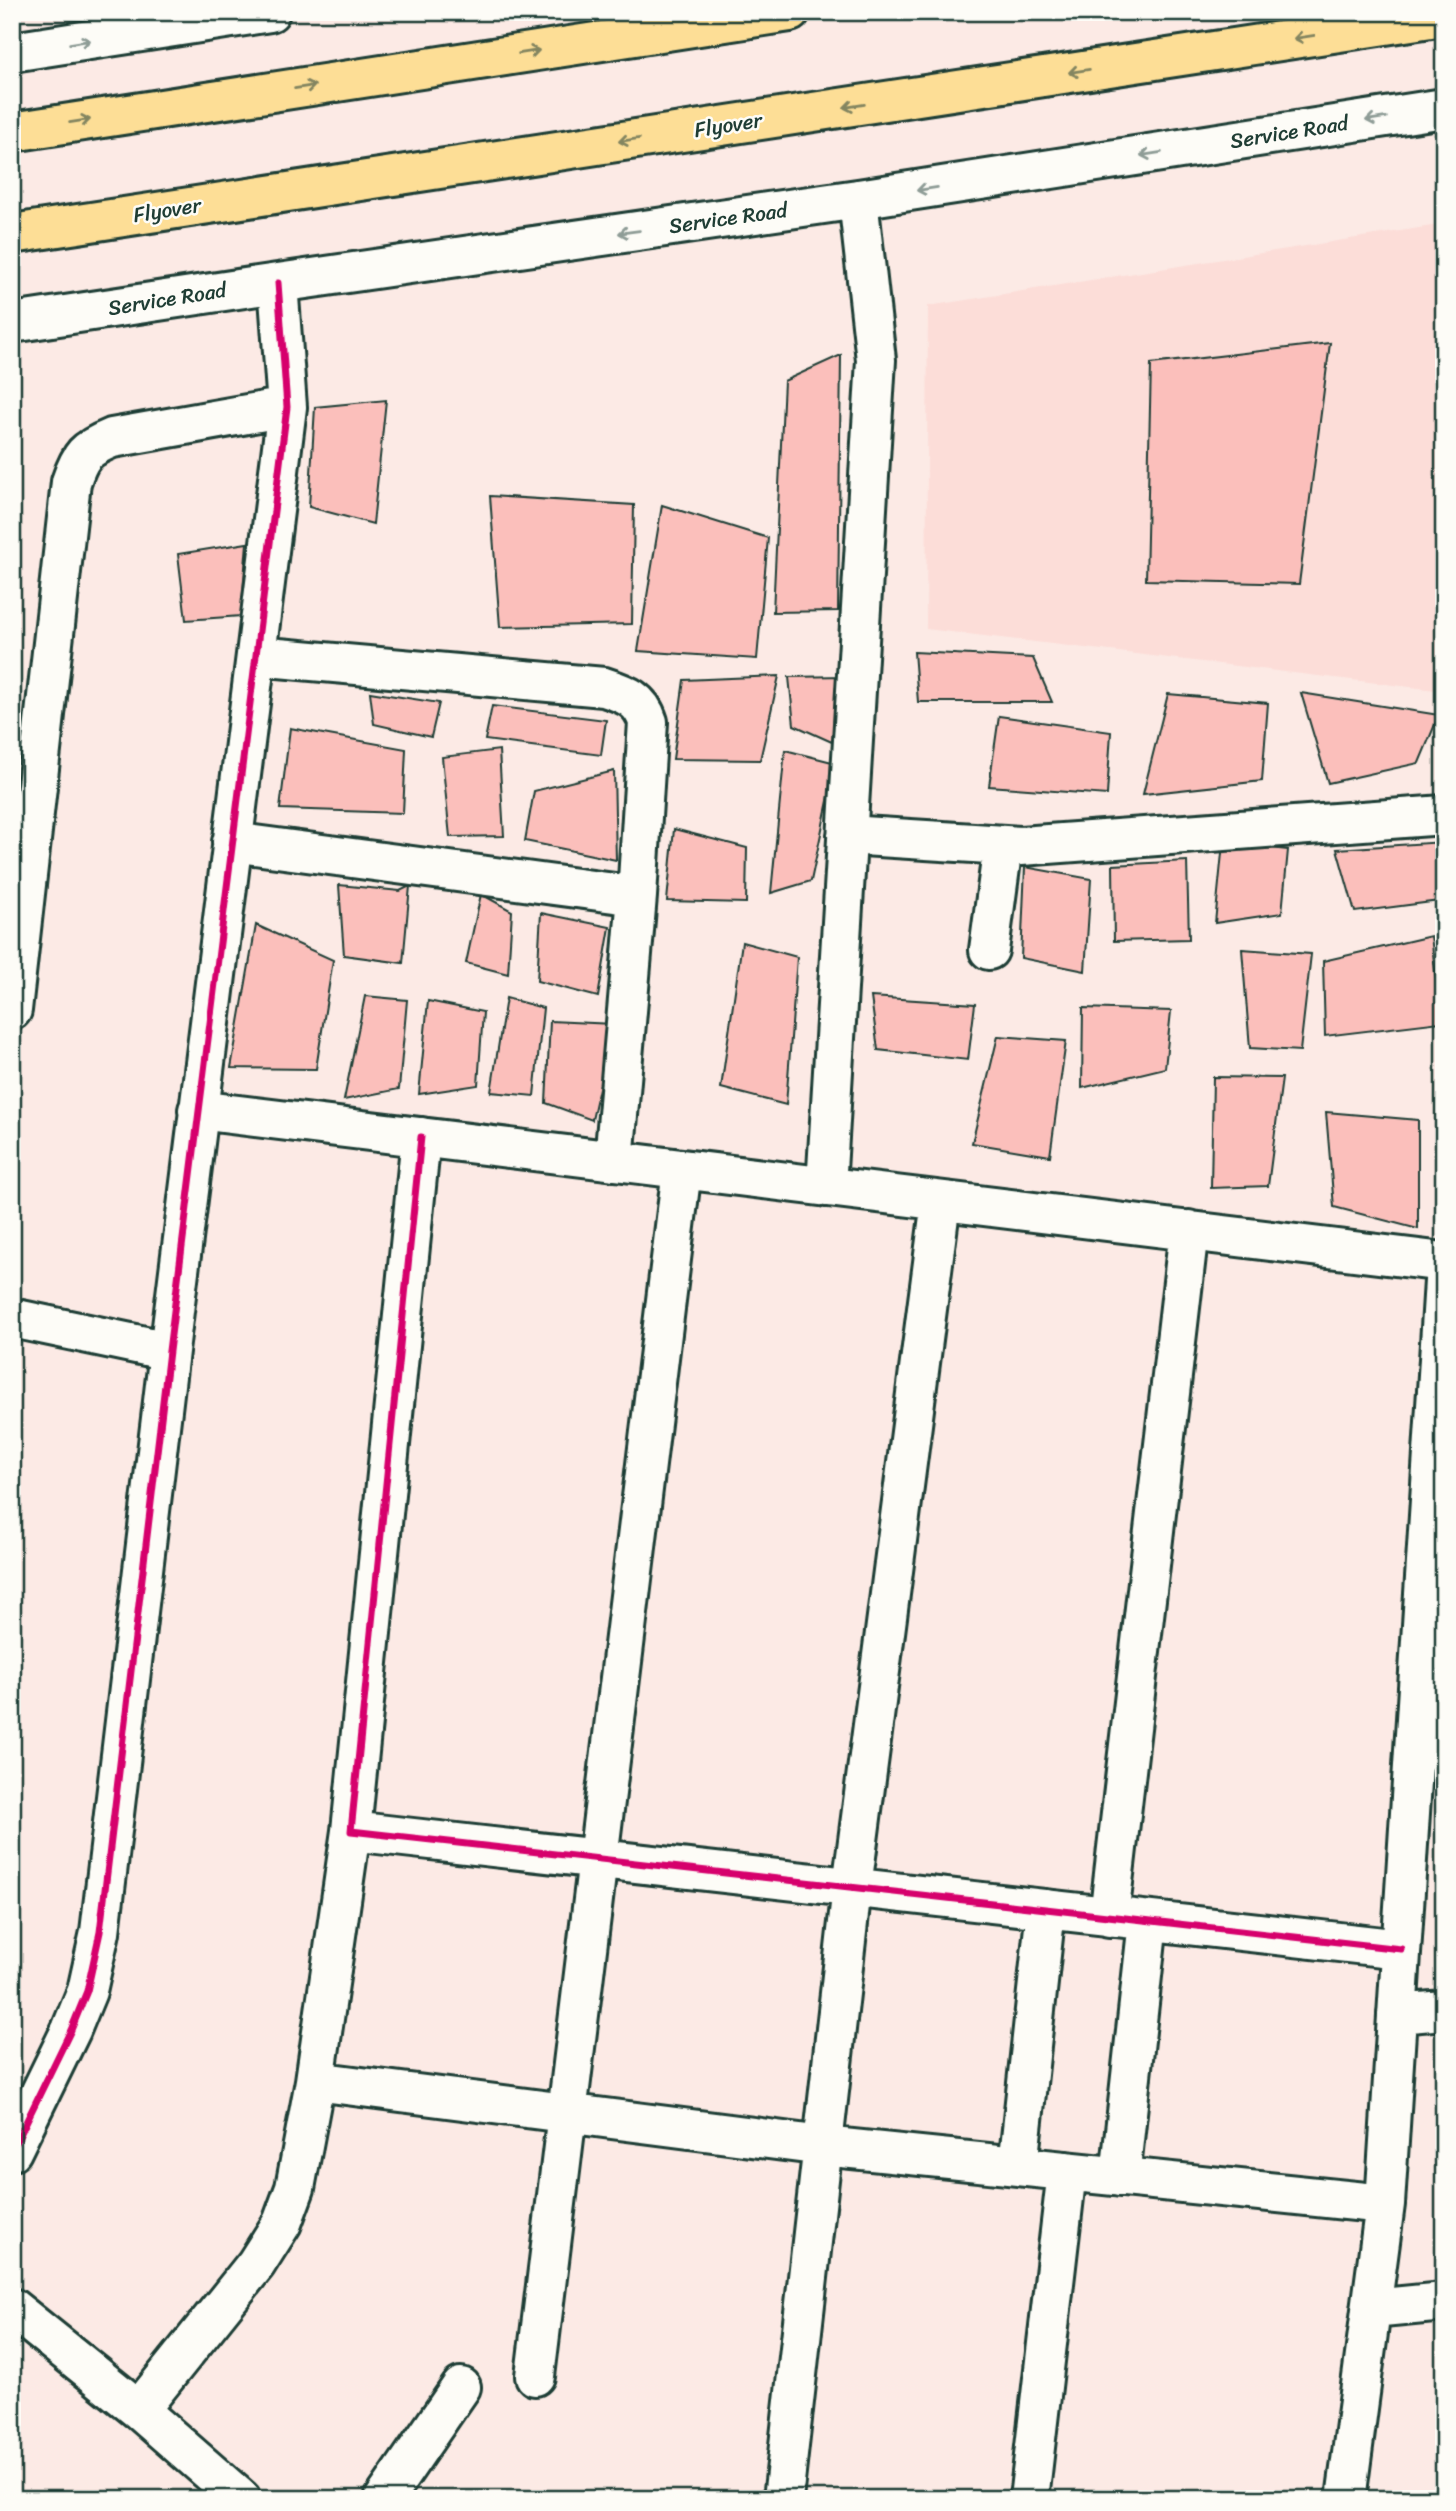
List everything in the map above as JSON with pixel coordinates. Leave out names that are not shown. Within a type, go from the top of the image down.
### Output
[{"type":"highway","points":[[12,132],[790,12]]},
{"type":"highway","name":"Flyover","points":[[12,234],[1444,16]]},
{"type":"street","points":[[12,52],[162,20],[270,12]]},
{"type":"street","name":"Service Road","points":[[12,323],[858,199],[1444,108]]},
{"type":"street","points":[[826,1186],[876,360],[858,199]]},
{"type":"street","points":[[12,2151],[71,2030],[86,1990],[100,1933],[198,1110],[287,407],[278,282]]},
{"type":"street","points":[[12,1010],[71,482],[79,460],[91,447],[111,438],[287,407]]},
{"type":"street","points":[[256,656],[604,687],[634,698],[644,708],[648,722],[614,1161]]},
{"type":"street","points":[[848,835],[1021,846],[1444,815]]},
{"type":"street","points":[[232,842],[636,896]]},
{"type":"street","points":[[989,950],[1003,845]]},
{"type":"street","points":[[198,1110],[1444,1262]]},
{"type":"street","points":[[139,2410],[256,2264],[282,2224],[295,2189],[315,2081],[351,1830],[421,1137]]},
{"type":"street","points":[[536,2376],[682,1169]]},
{"type":"street","points":[[783,2499],[852,1887],[941,1201]]},
{"type":"street","points":[[1109,1917],[1189,1230]]},
{"type":"street","points":[[1346,2499],[1385,2204],[1401,1949],[1428,1756],[1444,1281]]},
{"type":"street","points":[[12,1318],[169,1351]]},
{"type":"street","points":[[351,1830],[1401,1949]]},
{"type":"street","points":[[1018,2166],[1046,1909]]},
{"type":"street","points":[[1120,2177],[1148,1921]]},
{"type":"street","points":[[1396,2014],[1444,2010]]},
{"type":"street","points":[[315,2081],[823,2146],[1385,2204]]},
{"type":"street","points":[[1029,2499],[1067,2171]]},
{"type":"street","points":[[1372,2309],[1444,2302]]},
{"type":"street","points":[[12,2308],[139,2410],[241,2499]]},
{"type":"street","points":[[384,2499],[461,2387]]},
{"type":"shaded area","points":[[1444,224],[1444,691],[926,629],[928,306]]},
{"type":"building","points":[[1330,343],[1299,584],[1146,580],[1151,364]]},
{"type":"building","points":[[841,355],[838,611],[773,612],[784,381]]},
{"type":"building","points":[[386,400],[373,524],[309,507],[315,407]]},
{"type":"building","points":[[490,496],[634,505],[632,624],[500,627]]},
{"type":"building","points":[[662,505],[768,538],[757,659],[638,651]]},
{"type":"building","points":[[247,543],[241,616],[186,620],[178,554]]},
{"type":"building","points":[[914,652],[1033,658],[1052,702],[918,702]]},
{"type":"building","points":[[779,676],[760,760],[673,759],[684,680]]},
{"type":"building","points":[[845,676],[834,743],[794,725],[789,677]]},
{"type":"building","points":[[370,692],[439,703],[431,737],[374,724]]},
{"type":"building","points":[[1301,693],[1439,715],[1419,763],[1328,783]]},
{"type":"building","points":[[1168,694],[1268,703],[1262,781],[1143,794]]},
{"type":"building","points":[[492,706],[606,720],[601,755],[485,740]]},
{"type":"building","points":[[999,716],[1111,732],[1107,795],[989,786]]},
{"type":"building","points":[[290,728],[406,749],[403,813],[280,809]]},
{"type":"building","points":[[499,750],[504,836],[450,837],[442,757]]},
{"type":"building","points":[[785,750],[836,763],[811,881],[771,893]]},
{"type":"building","points":[[614,771],[616,860],[525,841],[534,791]]},
{"type":"building","points":[[674,829],[747,848],[746,903],[667,901]]},
{"type":"building","points":[[1444,842],[1439,901],[1355,912],[1337,849]]},
{"type":"building","points":[[1223,843],[1288,850],[1282,913],[1215,923]]},
{"type":"building","points":[[1187,861],[1189,939],[1114,941],[1113,865]]},
{"type":"building","points":[[1025,867],[1091,879],[1085,971],[1021,958]]},
{"type":"building","points":[[339,885],[400,891],[410,886],[403,963],[344,955]]},
{"type":"building","points":[[481,894],[512,911],[508,974],[466,963]]},
{"type":"building","points":[[541,913],[610,927],[598,997],[537,981]]},
{"type":"building","points":[[256,925],[333,960],[316,1069],[231,1068]]},
{"type":"building","points":[[1431,936],[1441,1022],[1325,1036],[1323,961]]},
{"type":"building","points":[[742,942],[797,957],[786,1105],[721,1088]]},
{"type":"building","points":[[1242,949],[1311,954],[1300,1051],[1250,1048]]},
{"type":"building","points":[[365,996],[407,1000],[399,1089],[344,1100]]},
{"type":"building","points":[[871,997],[975,1004],[968,1060],[878,1050]]},
{"type":"building","points":[[506,998],[543,1008],[534,1096],[491,1092]]},
{"type":"building","points":[[428,1001],[483,1012],[478,1085],[419,1094]]},
{"type":"building","points":[[1083,1008],[1171,1011],[1165,1068],[1082,1088]]},
{"type":"building","points":[[550,1021],[613,1024],[592,1120],[546,1103]]},
{"type":"building","points":[[998,1036],[1066,1041],[1050,1156],[972,1143]]},
{"type":"building","points":[[1213,1077],[1282,1078],[1268,1186],[1211,1188]]},
{"type":"building","points":[[1326,1112],[1418,1120],[1418,1229],[1334,1207]]},
{"type":"cycle path","points":[[12,2151],[87,1991],[100,1932],[169,1351],[287,407],[278,283]]},
{"type":"cycle path","points":[[421,1137],[351,1831],[1401,1949]]}]
